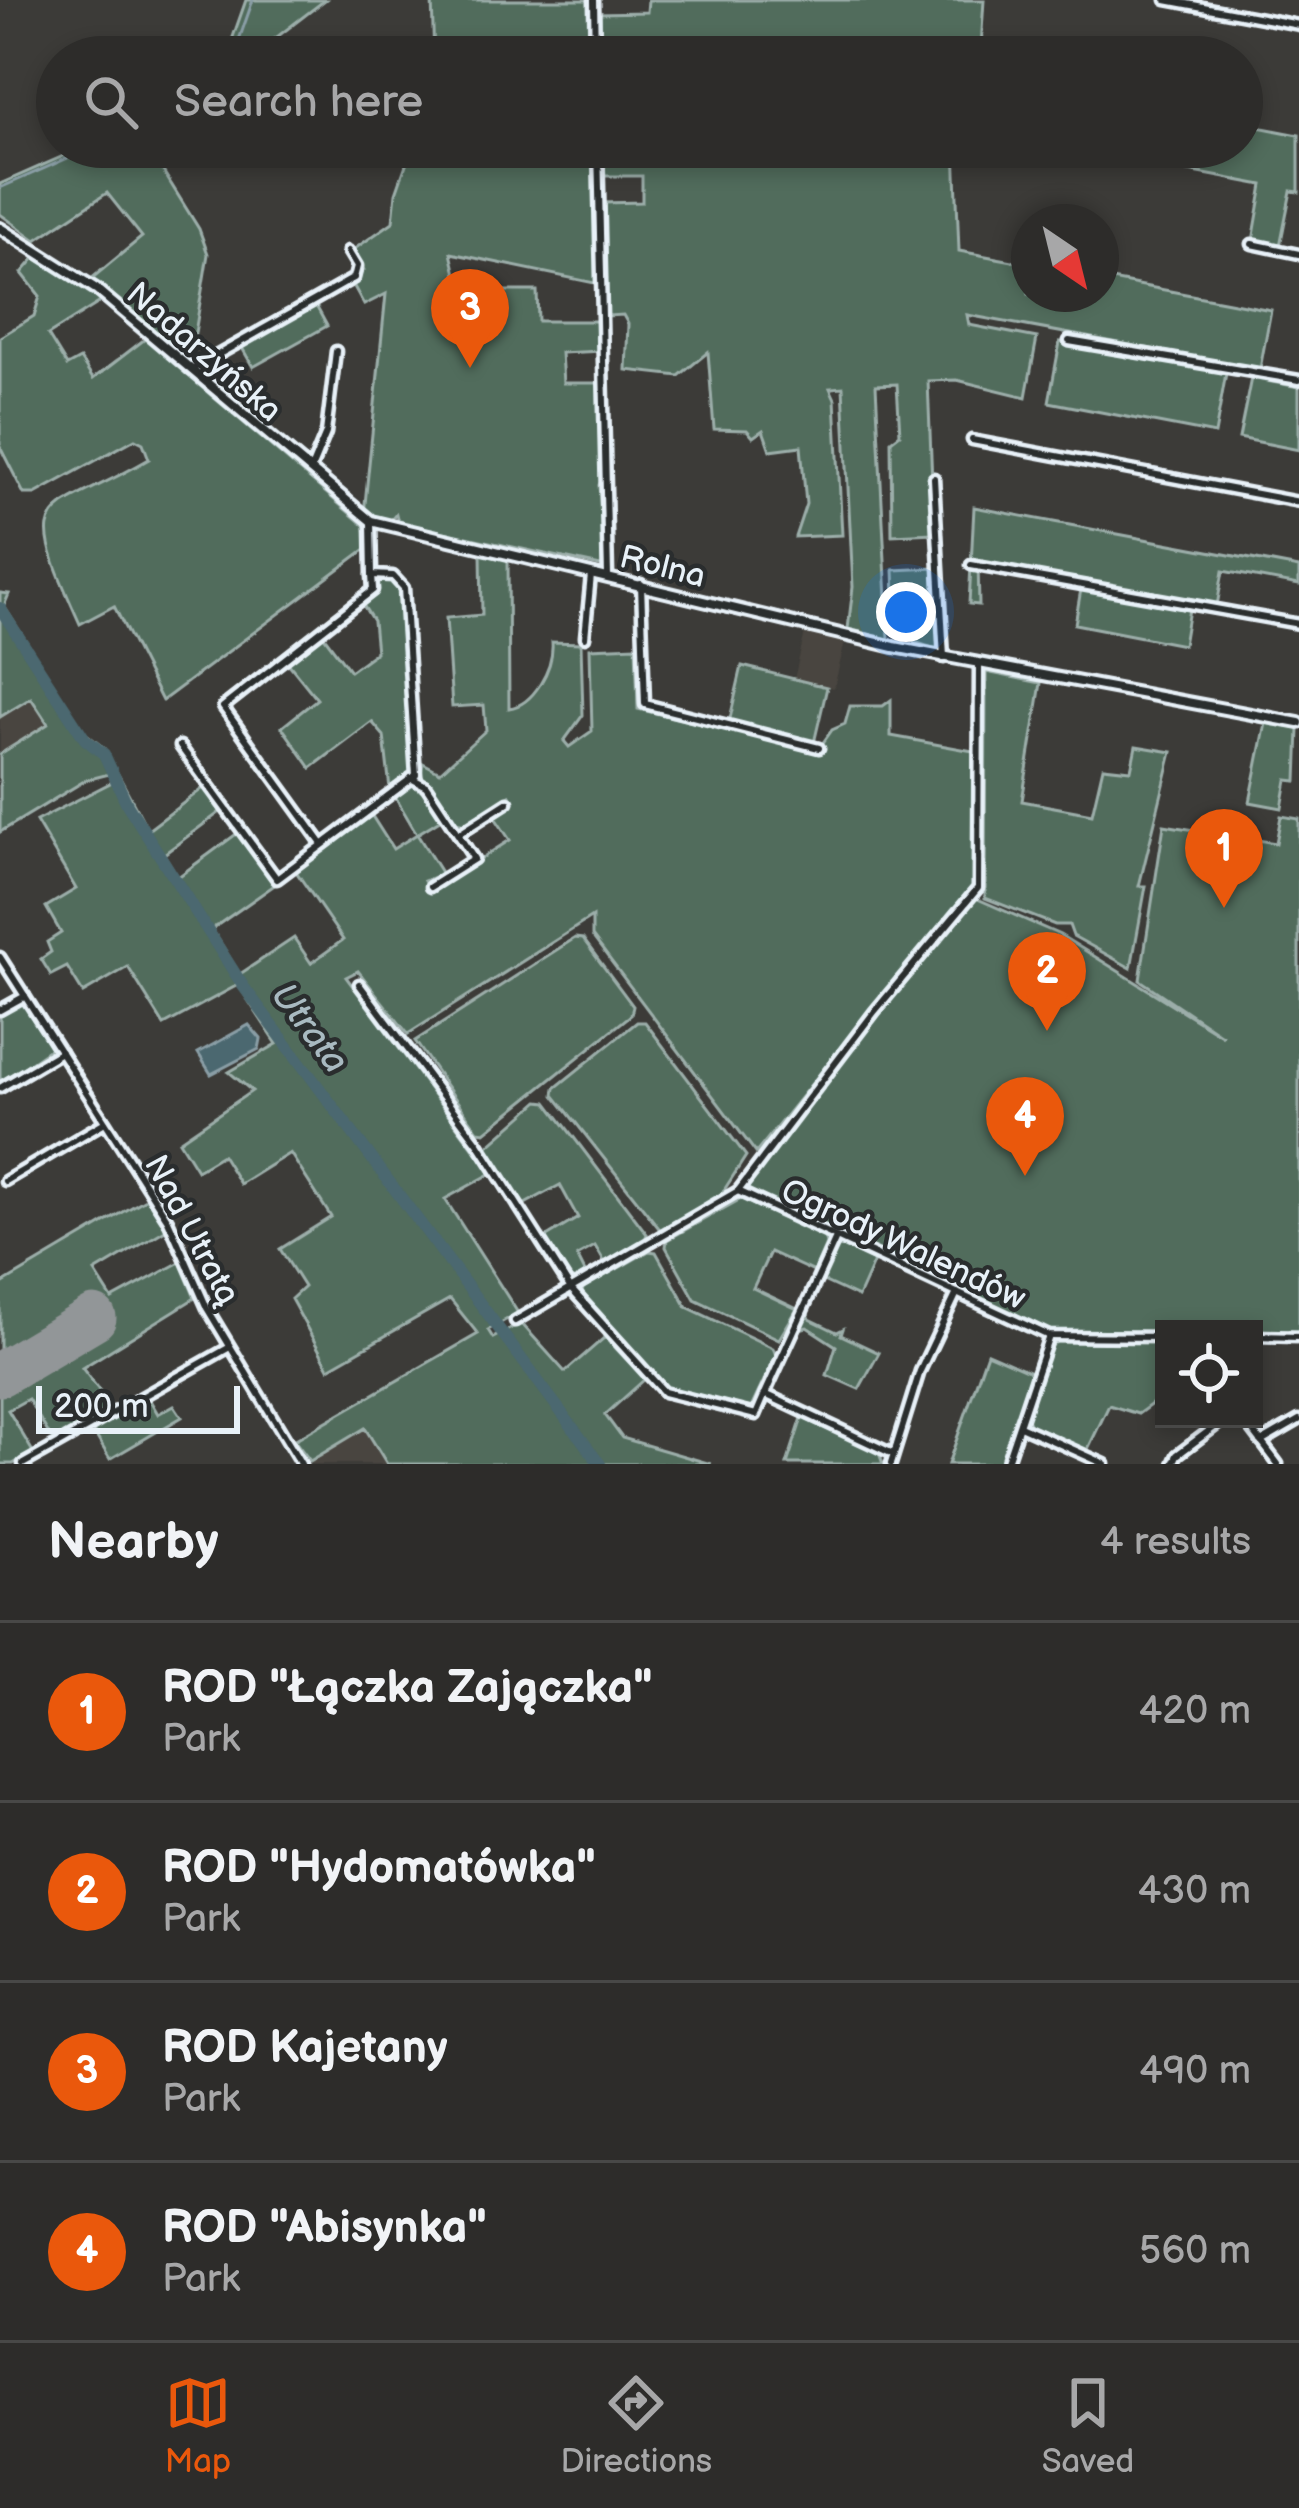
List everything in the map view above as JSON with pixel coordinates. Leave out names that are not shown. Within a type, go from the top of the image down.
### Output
[{"type":"street","points":[[593,0],[594,36]]},
{"type":"street","points":[[1166,0],[1299,26]]},
{"type":"street","points":[[598,168],[608,576]]},
{"type":"street","name":"Nadarzyńska","points":[[0,228],[96,289],[371,521]]},
{"type":"street","points":[[1252,244],[1299,254]]},
{"type":"street","points":[[190,370],[353,278],[357,266],[348,250]]},
{"type":"street","points":[[1069,341],[1299,380]]},
{"type":"street","points":[[310,472],[326,433],[336,351]]},
{"type":"street","points":[[972,440],[1299,502]]},
{"type":"street","points":[[934,478],[944,658]]},
{"type":"street","points":[[322,844],[224,707],[373,590],[371,521]]},
{"type":"street","name":"Rolna","points":[[371,521],[944,658],[1299,723]]},
{"type":"street","points":[[971,565],[1299,624]]},
{"type":"street","points":[[585,637],[591,571]]},
{"type":"street","points":[[180,746],[277,879],[411,778],[417,769],[404,588],[393,576],[372,574]]},
{"type":"street","points":[[641,584],[645,704],[819,748]]},
{"type":"street","points":[[738,1191],[874,1011],[978,889],[979,665]]},
{"type":"street","points":[[411,778],[426,786],[474,859],[430,887]]},
{"type":"street","points":[[458,834],[508,802]]},
{"type":"street","name":"Nad Utratą","points":[[0,957],[168,1220],[230,1347],[301,1464]]},
{"type":"street","points":[[359,984],[478,1143],[571,1289],[664,1392],[756,1415],[836,1238]]},
{"type":"street","points":[[0,1010],[25,996]]},
{"type":"street","points":[[0,1088],[61,1052]]},
{"type":"street","points":[[5,1181],[105,1121]]},
{"type":"street","name":"Ogrody Walendów","points":[[515,1321],[738,1191],[1049,1336],[1155,1336]]},
{"type":"street","points":[[765,1394],[892,1459],[920,1371],[957,1293]]},
{"type":"street","points":[[1006,1464],[1049,1336]]},
{"type":"street","points":[[1263,1336],[1299,1337]]},
{"type":"street","points":[[23,1464],[230,1347]]},
{"type":"street","points":[[1261,1442],[1299,1420]]},
{"type":"street","points":[[1019,1426],[1105,1464]]},
{"type":"street","points":[[1173,1464],[1215,1428]]},
{"type":"street","points":[[1251,1428],[1278,1464]]},
{"type":"shaded area","points":[[805,632],[845,642],[834,688],[794,679]]},
{"type":"shaded area","points":[[31,697],[48,725],[0,754],[0,717]]},
{"type":"shaded area","points":[[365,1428],[387,1464],[310,1461]]},
{"type":"green space","points":[[246,0],[325,0],[278,36],[233,36]]},
{"type":"green space","points":[[432,0],[590,0],[591,36],[433,36]]},
{"type":"green space","points":[[648,0],[984,0],[982,36],[598,36],[597,13],[647,12]]},
{"type":"green space","points":[[1263,128],[1299,135],[1299,192],[1291,191],[1280,246],[1253,241],[1263,185],[1173,168],[1263,168]]},
{"type":"green space","points":[[36,168],[161,168],[199,229],[208,254],[194,339],[178,352],[91,279],[142,237],[107,193],[36,240],[0,214],[0,184]]},
{"type":"green space","points":[[405,168],[595,168],[599,284],[451,253],[460,291],[537,291],[538,321],[600,321],[601,351],[561,353],[563,383],[602,383],[603,476],[599,485],[605,567],[398,522],[396,514],[391,520],[364,514],[386,294],[364,305],[352,283],[364,270],[353,250],[393,222]]},
{"type":"green space","points":[[601,168],[956,168],[959,251],[1011,261],[1011,312],[1119,312],[1119,281],[1271,310],[1260,369],[967,315],[969,325],[1037,338],[1026,397],[957,380],[928,381],[934,533],[892,535],[891,441],[900,434],[897,384],[876,385],[889,639],[848,629],[853,587],[843,387],[830,388],[835,399],[842,535],[795,537],[806,504],[801,446],[770,450],[763,430],[753,437],[747,430],[714,429],[708,352],[679,376],[626,370],[628,324],[623,315],[607,316],[602,203],[642,202],[642,176],[601,176]]},
{"type":"green space","points":[[35,258],[102,301],[48,335],[67,366],[80,359],[93,379],[145,339],[365,526],[367,548],[162,701],[114,606],[80,624],[61,581],[48,530],[52,515],[65,503],[149,459],[143,443],[135,439],[35,494],[24,494],[0,447],[0,337],[34,316],[40,296],[22,273]]},
{"type":"green space","points":[[315,304],[327,326],[253,367],[241,346]]},
{"type":"green space","points":[[1060,342],[1226,373],[1215,434],[1049,402]]},
{"type":"green space","points":[[1251,378],[1299,387],[1299,450],[1239,438]]},
{"type":"green space","points":[[974,507],[1299,568],[1299,585],[1223,571],[1217,606],[978,562],[979,605],[969,604]]},
{"type":"green space","points":[[481,552],[508,558],[509,708],[526,700],[540,684],[550,663],[552,642],[581,643],[583,715],[564,741],[569,747],[592,731],[590,648],[636,646],[638,709],[817,751],[832,730],[845,724],[850,706],[883,706],[891,700],[891,736],[973,751],[974,892],[953,908],[756,1153],[592,936],[592,917],[408,1034],[358,971],[346,977],[492,1173],[445,1199],[518,1313],[488,1330],[493,1338],[521,1323],[565,1372],[605,1337],[645,1379],[605,1415],[622,1438],[711,1464],[387,1464],[365,1428],[310,1461],[294,1440],[478,1334],[450,1299],[329,1368],[291,1299],[304,1287],[280,1249],[331,1217],[290,1153],[240,1184],[222,1155],[197,1170],[179,1141],[252,1091],[229,1072],[277,1044],[238,985],[164,1025],[128,967],[83,993],[67,967],[51,975],[41,959],[51,952],[47,942],[61,933],[46,907],[76,889],[36,821],[112,782],[109,774],[86,780],[0,832],[0,754],[48,724],[31,698],[0,717],[0,593],[9,594],[4,606],[84,732],[104,748],[148,830],[206,786],[223,810],[164,854],[178,877],[239,832],[276,884],[212,929],[240,974],[294,938],[311,963],[343,940],[295,870],[370,813],[393,849],[417,834],[442,874],[424,881],[430,891],[510,840],[494,816],[514,802],[510,795],[466,824],[455,822],[421,774],[423,763],[440,772],[486,730],[484,705],[452,707],[446,618],[482,615]]},
{"type":"green space","points":[[936,568],[939,649],[902,632],[895,601],[894,570]]},
{"type":"green space","points":[[378,581],[395,581],[401,590],[414,772],[390,789],[384,736],[372,722],[311,768],[282,727],[317,699],[288,663],[323,635],[350,671],[376,652],[373,621],[363,605]]},
{"type":"green space","points":[[1081,589],[1189,609],[1183,645],[1075,624]]},
{"type":"green space","points":[[742,666],[827,687],[814,743],[729,723]]},
{"type":"green space","points":[[986,672],[1041,683],[1022,801],[1092,814],[1103,767],[1131,770],[1136,746],[1172,752],[1139,886],[1146,886],[1131,968],[1073,936],[1069,925],[1055,925],[985,898]]},
{"type":"green space","points":[[1266,723],[1299,729],[1297,781],[1287,780],[1282,808],[1250,802]]},
{"type":"green space","points":[[410,783],[420,784],[443,818],[417,834],[394,795]]},
{"type":"green space","points":[[1281,816],[1299,819],[1299,1331],[1263,1331],[1263,1320],[1155,1320],[1155,1331],[1049,1331],[741,1188],[973,897],[1060,935],[1223,1036],[1140,980],[1164,825],[1276,843]]},
{"type":"green space","points":[[575,938],[583,939],[633,1006],[631,1015],[485,1132],[478,1131],[415,1041]]},
{"type":"green space","points":[[22,1003],[51,1048],[0,1084],[0,1013]]},
{"type":"green space","points":[[637,1022],[645,1022],[746,1156],[717,1201],[662,1232],[554,1095],[555,1088]]},
{"type":"green space","points":[[539,1101],[547,1102],[647,1234],[644,1242],[605,1263],[595,1246],[577,1256],[586,1274],[577,1280],[569,1278],[545,1238],[578,1218],[560,1185],[523,1205],[487,1147]]},
{"type":"green space","points":[[147,1198],[167,1229],[95,1272],[112,1299],[180,1262],[195,1298],[82,1368],[111,1406],[53,1441],[28,1399],[8,1410],[33,1452],[13,1464],[0,1464],[0,1285]]},
{"type":"green space","points":[[741,1199],[824,1237],[826,1244],[814,1272],[770,1252],[753,1288],[797,1309],[779,1339],[695,1299],[666,1247],[667,1240]]},
{"type":"green space","points":[[843,1246],[874,1261],[858,1297],[821,1280],[835,1249]]},
{"type":"green space","points":[[649,1251],[656,1252],[687,1307],[773,1348],[776,1355],[751,1408],[665,1387],[582,1294],[583,1288]]},
{"type":"green space","points":[[807,1311],[810,1319],[837,1332],[843,1329],[841,1335],[879,1353],[859,1389],[827,1375],[836,1346],[807,1327],[799,1329]]},
{"type":"green space","points":[[1057,1341],[1155,1341],[1155,1402],[1138,1414],[1109,1405],[1087,1451],[1030,1425],[1027,1418],[1050,1347]]},
{"type":"green space","points":[[987,1353],[1031,1372],[1001,1464],[948,1464]]},
{"type":"green space","points":[[147,1395],[158,1414],[174,1405],[182,1417],[110,1459],[91,1428]]},
{"type":"green space","points":[[802,1418],[879,1453],[883,1464],[787,1464]]},
{"type":"water","points":[[249,1025],[261,1039],[259,1049],[211,1074],[198,1053]]},
{"type":"waterway","points":[[240,36],[253,0]]},
{"type":"waterway","points":[[0,188],[45,168]]},
{"type":"waterway","name":"Utrata","points":[[0,608],[85,739],[104,754],[127,804],[243,986],[600,1464]]},
{"type":"runway","points":[[0,1374],[94,1318]]},
{"type":"place","name":"ROD Kajetany","points":[[470,368]]},
{"type":"place","name":"ROD \"Łączka Zajączka\"","points":[[1224,908]]},
{"type":"place","name":"ROD \"Hydomatówka\"","points":[[1047,1031]]},
{"type":"place","name":"ROD \"Abisynka\"","points":[[1025,1176]]}]
